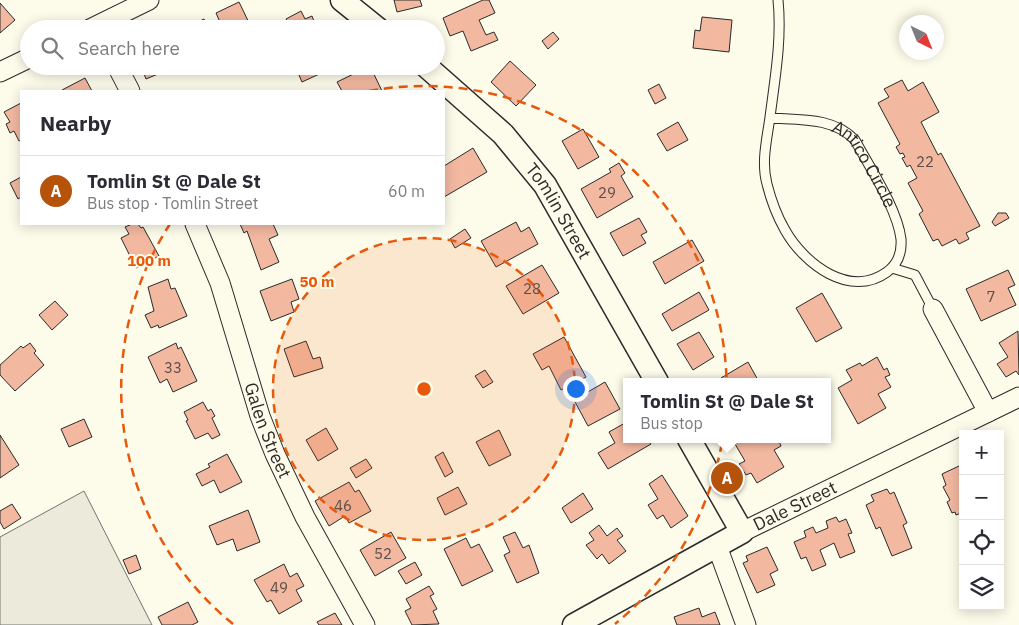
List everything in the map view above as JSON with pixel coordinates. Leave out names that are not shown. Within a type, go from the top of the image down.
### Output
[{"type":"street","points":[[110,20],[149,0]]},
{"type":"street","points":[[342,0],[367,20]]},
{"type":"street","points":[[0,72],[20,62]]},
{"type":"street","points":[[122,75],[129,90]]},
{"type":"street","name":"Tomlin Street","points":[[436,75],[503,134],[545,185],[655,378]]},
{"type":"street","name":"Galen Street","points":[[195,225],[220,283],[260,416],[274,454],[305,517],[364,625]]},
{"type":"street","points":[[932,308],[988,412]]},
{"type":"street","name":"Dale Street","points":[[574,625],[742,532],[1019,397]]},
{"type":"street","points":[[692,443],[742,532]]},
{"type":"street","points":[[717,546],[746,625]]},
{"type":"lane","points":[[778,0],[779,26],[770,118],[764,155],[766,182],[785,231],[813,262],[832,276],[847,282],[862,282],[879,278],[892,268],[915,275],[932,308]]},
{"type":"lane","name":"Antico Circle","points":[[770,118],[831,123],[845,130],[855,140],[890,206],[901,238],[900,254],[892,268]]},
{"type":"shaded area","points":[[84,491],[152,625],[0,625],[0,537]]},
{"type":"building","points":[[394,0],[420,0],[422,6],[397,12]]},
{"type":"building","points":[[483,0],[489,0],[495,13],[479,20],[486,35],[494,32],[498,40],[471,51],[463,31],[450,36],[443,18]]},
{"type":"building","points":[[239,2],[248,20],[219,20],[216,13]]},
{"type":"building","points":[[0,3],[15,20],[0,33]]},
{"type":"building","points":[[301,11],[305,19],[312,16],[314,20],[286,20]]},
{"type":"building","points":[[702,17],[732,20],[729,52],[693,48],[695,30],[700,31]]},
{"type":"building","points":[[553,32],[559,39],[548,49],[542,41]]},
{"type":"building","points":[[510,61],[536,85],[516,106],[491,82]]},
{"type":"building","points":[[144,75],[156,75],[146,79]]},
{"type":"building","points":[[299,75],[317,75],[302,82]]},
{"type":"building","points":[[351,75],[374,75],[382,90],[341,90],[337,82]]},
{"type":"building","points":[[85,78],[91,90],[62,90]]},
{"type":"building","points":[[902,80],[908,91],[923,82],[939,112],[921,122],[938,155],[941,153],[980,226],[966,233],[969,239],[959,244],[956,239],[942,246],[938,239],[933,241],[919,214],[923,211],[908,183],[917,178],[910,165],[907,167],[902,158],[905,157],[903,153],[900,154],[896,147],[900,144],[878,103],[889,97],[884,89]]},
{"type":"building","points":[[659,84],[666,98],[655,104],[648,90]]},
{"type":"building","points":[[20,104],[20,140],[14,131],[10,133],[6,124],[10,122],[4,112]]},
{"type":"building","points":[[678,122],[688,140],[667,151],[657,134]]},
{"type":"building","points":[[583,129],[599,157],[578,169],[562,141]]},
{"type":"building","points":[[473,148],[487,172],[445,196],[445,165]]},
{"type":"building","points":[[619,163],[625,173],[621,176],[633,197],[597,218],[581,189],[611,172],[609,169]]},
{"type":"building","points":[[20,178],[20,198],[18,199],[10,183]]},
{"type":"building","points":[[998,213],[1006,213],[1009,218],[995,226],[992,222]]},
{"type":"building","points":[[639,218],[647,232],[641,235],[646,243],[623,256],[610,233]]},
{"type":"building","points":[[516,222],[521,232],[529,227],[538,244],[496,267],[481,241]]},
{"type":"building","points":[[139,225],[141,228],[143,227],[159,256],[136,268],[121,238],[129,234],[125,227]]},
{"type":"building","points":[[240,225],[273,225],[278,235],[269,239],[279,262],[261,270],[247,231],[244,233]]},
{"type":"building","points":[[465,229],[471,238],[455,248],[450,239]]},
{"type":"building","points":[[692,240],[704,261],[665,284],[653,262]]},
{"type":"building","points":[[542,265],[559,293],[523,314],[506,286]]},
{"type":"building","points":[[1008,270],[1015,285],[1008,288],[1016,305],[981,321],[966,289]]},
{"type":"building","points":[[168,279],[171,289],[175,288],[187,316],[159,328],[158,325],[151,328],[145,315],[154,311],[148,287]]},
{"type":"building","points":[[292,279],[299,299],[291,302],[294,312],[271,321],[260,291]]},
{"type":"building","points":[[699,292],[709,310],[672,331],[662,314]]},
{"type":"building","points":[[822,293],[842,328],[816,342],[796,308]]},
{"type":"building","points":[[55,301],[68,315],[52,330],[39,315]]},
{"type":"building","points":[[1018,331],[1019,375],[1016,371],[1006,377],[997,364],[1008,357],[999,343]]},
{"type":"building","points":[[699,332],[714,357],[693,370],[677,344]]},
{"type":"building","points":[[564,337],[586,377],[561,390],[549,366],[542,370],[533,354]]},
{"type":"building","points":[[306,341],[313,359],[320,357],[323,368],[294,377],[284,349]]},
{"type":"building","points":[[30,343],[36,351],[34,353],[44,365],[15,391],[0,375],[0,365],[21,346],[23,348]]},
{"type":"building","points":[[176,343],[178,349],[181,347],[197,381],[173,392],[167,379],[160,383],[148,357]]},
{"type":"building","points":[[877,357],[884,370],[887,368],[890,375],[885,377],[891,387],[878,394],[886,408],[858,424],[838,388],[852,380],[846,370],[860,363],[862,366]]},
{"type":"building","points":[[748,362],[757,378],[721,378]]},
{"type":"building","points":[[485,370],[493,382],[483,388],[475,376]]},
{"type":"building","points":[[605,382],[620,409],[588,426],[574,400]]},
{"type":"building","points":[[203,402],[208,411],[211,409],[215,416],[212,418],[220,435],[212,439],[208,433],[195,439],[186,421],[188,420],[184,412]]},
{"type":"building","points":[[84,419],[92,437],[69,447],[61,429]]},
{"type":"building","points":[[623,424],[623,443],[651,444],[608,469],[598,453],[615,443],[609,432]]},
{"type":"building","points":[[326,428],[338,449],[318,461],[306,440]]},
{"type":"building","points":[[499,430],[511,455],[489,466],[476,442]]},
{"type":"building","points":[[0,435],[19,465],[0,478]]},
{"type":"building","points":[[780,443],[781,446],[774,450],[784,467],[757,483],[751,473],[746,475],[739,464],[745,461],[735,444]]},
{"type":"building","points":[[443,452],[453,472],[445,477],[435,457]]},
{"type":"building","points":[[227,454],[242,482],[220,493],[214,480],[202,486],[196,474],[210,467],[208,464]]},
{"type":"building","points":[[366,459],[372,468],[356,478],[350,468]]},
{"type":"building","points":[[959,466],[959,514],[956,515],[955,512],[952,513],[947,502],[950,500],[943,487],[946,485],[942,474]]},
{"type":"building","points":[[662,475],[688,516],[671,528],[663,515],[657,519],[648,505],[658,499],[649,484]]},
{"type":"building","points":[[349,482],[355,492],[359,490],[371,511],[349,523],[345,516],[329,526],[315,501]]},
{"type":"building","points":[[458,487],[467,504],[445,515],[437,498]]},
{"type":"building","points":[[887,489],[890,494],[894,492],[907,523],[903,525],[912,548],[892,556],[880,527],[876,529],[866,505],[874,501],[871,495]]},
{"type":"building","points":[[583,493],[593,509],[571,523],[562,508]]},
{"type":"building","points":[[12,504],[21,518],[4,529],[0,522],[0,511]]},
{"type":"building","points":[[248,510],[260,542],[237,551],[233,539],[217,545],[209,526]]},
{"type":"building","points":[[836,517],[839,522],[846,519],[852,533],[848,534],[855,552],[840,558],[834,543],[820,550],[826,565],[812,571],[806,557],[801,559],[794,542],[806,537],[804,531],[813,527],[816,533],[828,528],[826,521]]},
{"type":"building","points":[[599,525],[607,536],[617,528],[623,536],[617,540],[626,551],[609,564],[602,554],[597,559],[586,545],[594,540],[589,533]]},
{"type":"building","points":[[391,532],[406,558],[375,576],[360,550]]},
{"type":"building","points":[[515,532],[523,548],[529,545],[539,573],[517,583],[504,555],[510,552],[503,537]]},
{"type":"building","points":[[466,538],[471,548],[479,544],[493,571],[462,586],[444,549]]},
{"type":"building","points":[[767,547],[778,570],[770,574],[775,585],[757,593],[743,563],[748,561],[746,556]]},
{"type":"building","points":[[136,555],[141,569],[129,574],[123,560]]},
{"type":"building","points":[[415,562],[422,575],[406,584],[398,571]]},
{"type":"building","points":[[284,564],[290,577],[297,573],[304,586],[296,590],[302,601],[279,614],[271,600],[267,602],[254,580]]},
{"type":"building","points":[[429,586],[434,594],[430,596],[437,609],[433,611],[439,624],[412,625],[405,611],[411,608],[406,599]]},
{"type":"building","points":[[188,602],[198,622],[192,625],[162,625],[158,617]]},
{"type":"building","points":[[699,608],[702,617],[715,612],[720,625],[677,625],[674,617]]},
{"type":"building","points":[[335,613],[342,625],[319,625],[317,622]]},
{"type":"place","name":"Tomlin St @ Dale St","points":[[727,478]]}]
